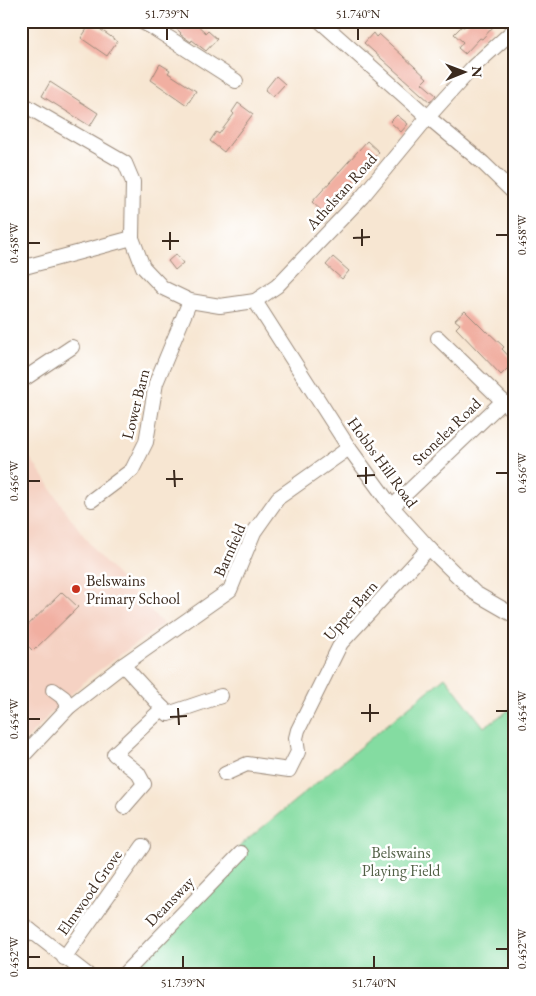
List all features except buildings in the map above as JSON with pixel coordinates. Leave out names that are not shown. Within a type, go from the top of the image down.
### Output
[{"type":"street","points":[[140,21],[236,81]]},
{"type":"street","points":[[320,21],[483,163],[515,194]]},
{"type":"street","name":"Athelstan Road","points":[[255,301],[277,286],[362,197],[428,117],[473,67],[515,29]]},
{"type":"street","points":[[21,103],[125,163],[133,182],[132,238],[142,267],[163,288],[190,301],[220,306],[255,301]]},
{"type":"street","points":[[21,268],[132,238]]},
{"type":"street","name":"Lower Barn","points":[[92,500],[132,470],[146,442],[156,383],[190,301]]},
{"type":"street","name":"Hobbs Hill Road","points":[[255,301],[349,448],[392,507],[429,548],[475,593],[515,616]]},
{"type":"street","name":"Stonelea Road","points":[[438,338],[515,413]]},
{"type":"street","points":[[21,381],[72,347]]},
{"type":"street","name":"Stonelea Road","points":[[392,507],[503,401]]},
{"type":"street","name":"Barnfield","points":[[21,758],[69,707],[123,664],[230,590],[254,532],[278,498],[349,448]]},
{"type":"street","name":"Upper Barn","points":[[225,774],[247,764],[290,770],[298,752],[296,738],[298,730],[341,643],[429,548]]},
{"type":"street","points":[[123,664],[168,714],[221,696]]},
{"type":"street","points":[[53,690],[64,698],[69,707]]},
{"type":"street","points":[[124,807],[144,784],[138,773],[114,754],[163,708]]},
{"type":"street","name":"Elmwood Grove","points":[[64,958],[143,846]]},
{"type":"street","name":"Deansway","points":[[123,975],[241,853]]},
{"type":"street","points":[[24,931],[88,975]]},
{"type":"shaded area","name":"Belswains Primary School","points":[[21,446],[97,554],[163,624],[87,679],[49,715],[21,746]]},
{"type":"green space","name":"Belswains Playing Field","points":[[445,677],[484,727],[515,706],[515,975],[129,975],[241,845]]},
{"type":"place","name":"Belswains Primary School","points":[[76,589]]}]
